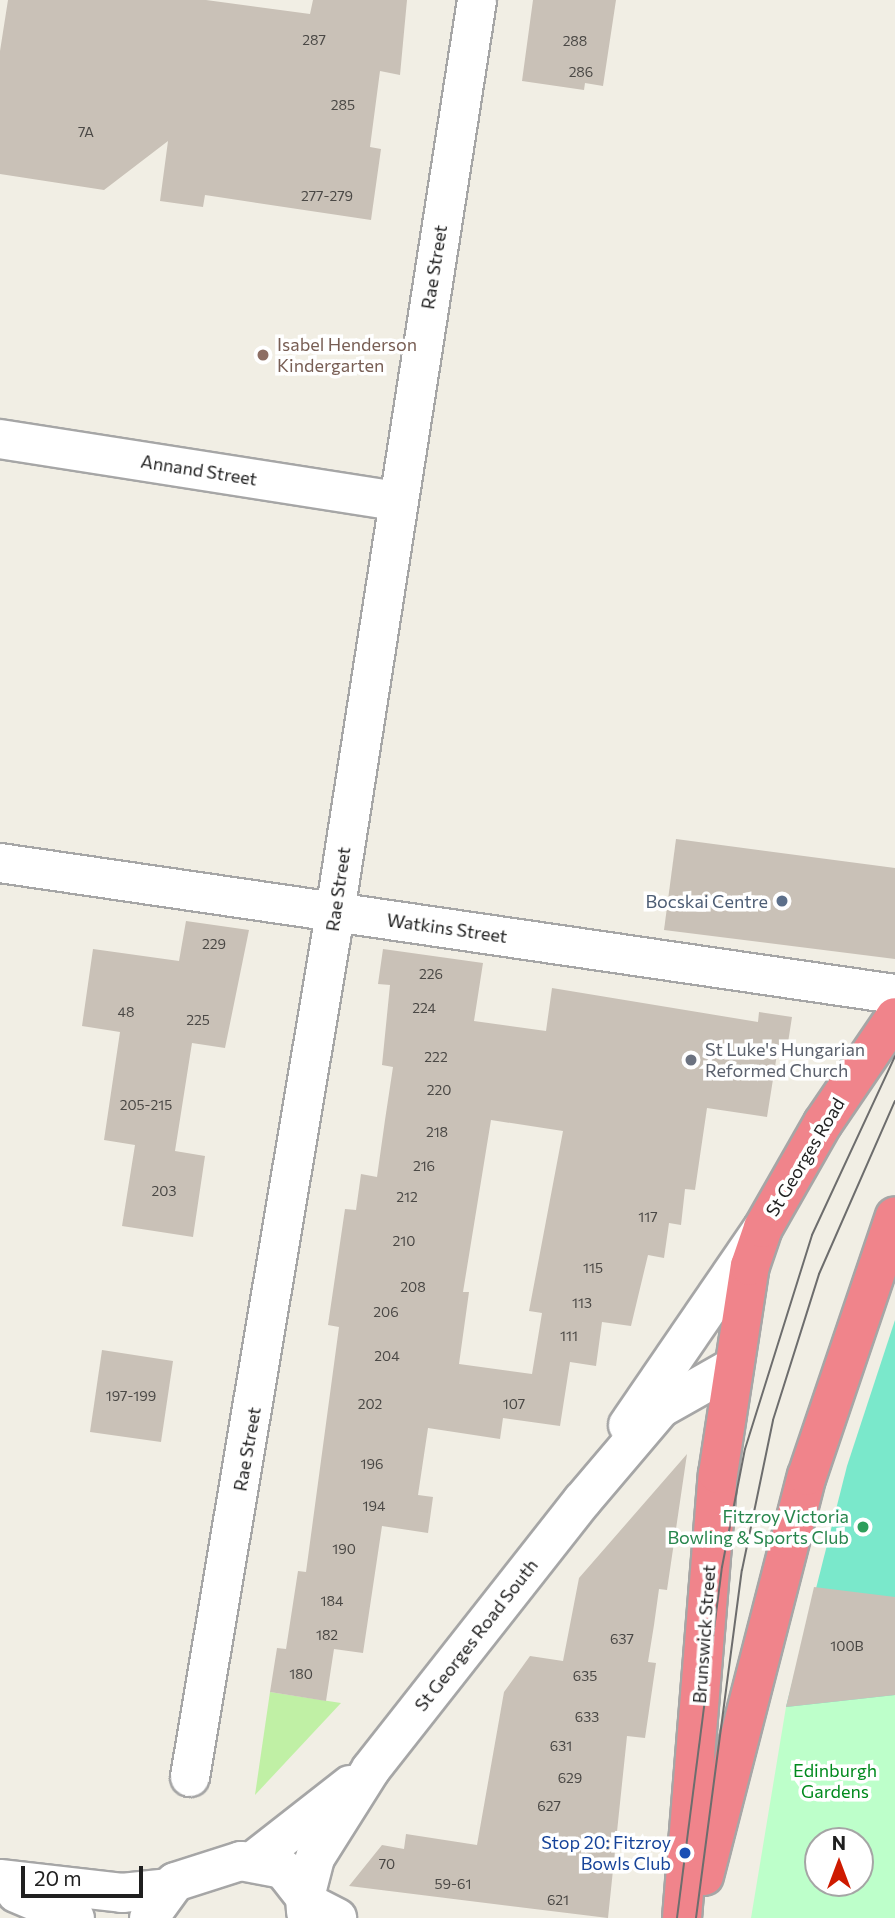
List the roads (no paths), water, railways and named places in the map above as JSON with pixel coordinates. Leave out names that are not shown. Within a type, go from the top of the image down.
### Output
[{"type":"highway","name":"St Georges Road","points":[[763,1228],[895,1017]]},
{"type":"highway","points":[[694,1918],[807,1476],[895,1216]]},
{"type":"highway","name":"Brunswick Street","points":[[682,1918],[730,1370],[763,1228]]},
{"type":"street","name":"Rae Street","points":[[190,1777],[335,911],[477,0]]},
{"type":"street","name":"Annand Street","points":[[0,439],[397,501]]},
{"type":"street","name":"Watkins Street","points":[[0,863],[895,993]]},
{"type":"street","name":"St Georges Road South","points":[[582,1501],[663,1366],[763,1228]]},
{"type":"street","name":"St Georges Road South","points":[[313,1909],[315,1858],[371,1769],[582,1501],[661,1408],[730,1370]]},
{"type":"street","name":"St Georges Road South","points":[[253,1861],[371,1769]]},
{"type":"street","points":[[0,1879],[122,1893],[158,1903],[224,1863],[253,1861],[283,1870],[313,1909]]},
{"type":"street","points":[[0,1886],[75,1918]]},
{"type":"tram line","points":[[677,1918],[722,1567],[745,1449],[812,1235],[895,1056]]},
{"type":"tram line","points":[[696,1918],[742,1570],[773,1420],[819,1274],[895,1101]]},
{"type":"place","name":"Isabel Henderson Kindergarten","points":[[263,355]]},
{"type":"place","name":"Bocskai Centre","points":[[782,901]]},
{"type":"place","name":"St Luke's Hungarian Reformed Church","points":[[691,1060]]},
{"type":"place","name":"Fitzroy Victoria Bowling & Sports Club","points":[[863,1527]]},
{"type":"place","name":"Stop 20: Fitzroy Bowls Club","points":[[685,1853]]},
{"type":"park label","name":"Edinburgh Gardens","points":[[835,1781]]}]
